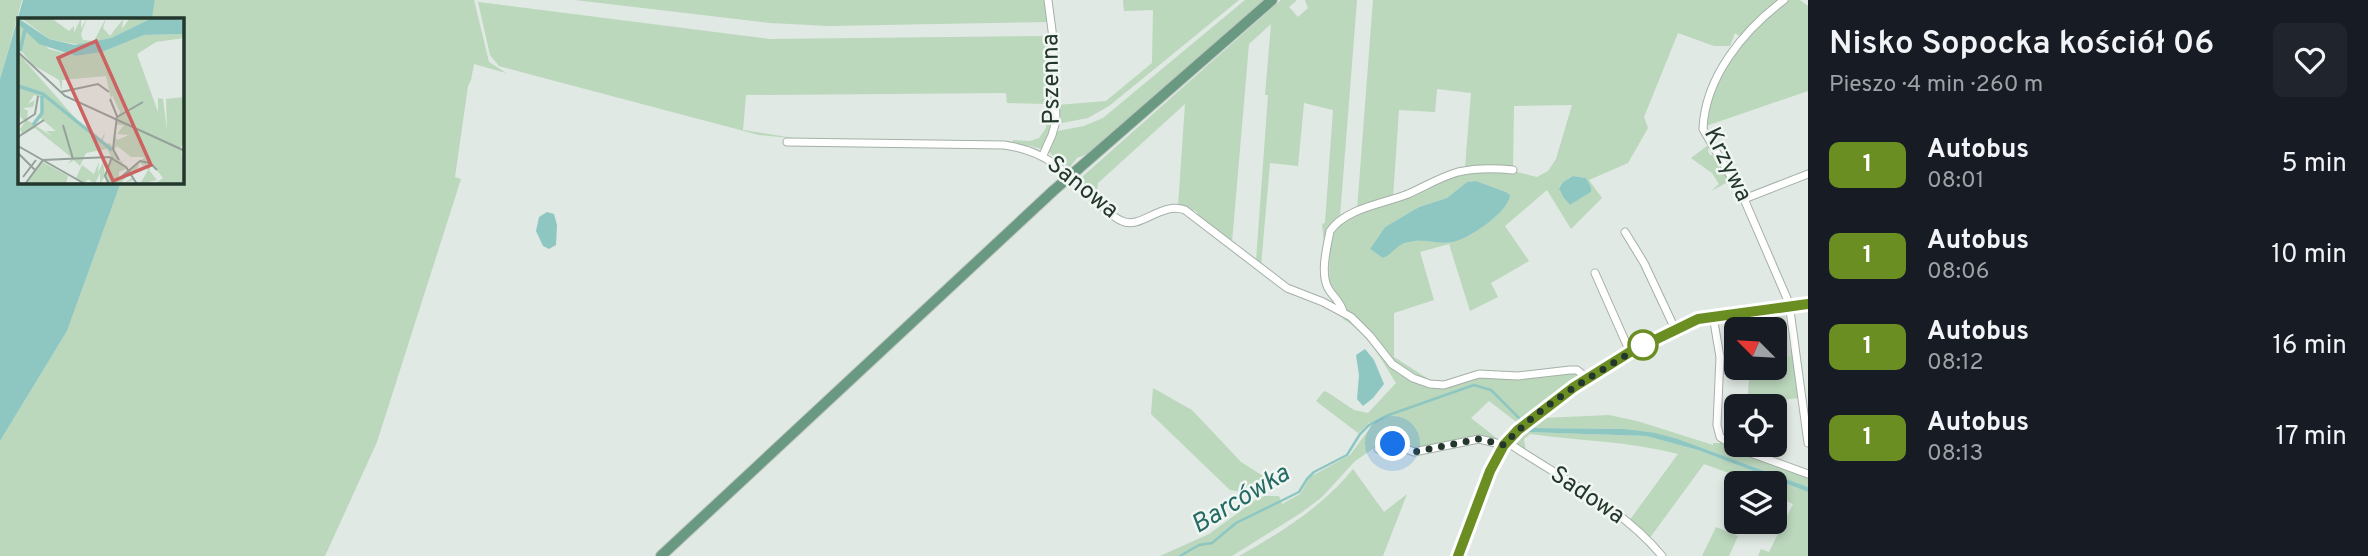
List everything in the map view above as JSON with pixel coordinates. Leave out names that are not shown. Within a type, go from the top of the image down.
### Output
[{"type":"main road","points":[[660,556],[1053,191],[1272,0]]},
{"type":"street","name":"Pszenna","points":[[1043,155],[1056,121],[1053,38],[1048,0]]},
{"type":"street","name":"Krzywa","points":[[1784,0],[1733,50],[1711,92],[1703,129],[1744,199],[1790,307],[1808,443]]},
{"type":"street","name":"Sanowa","points":[[787,142],[1004,145],[1031,150],[1061,167],[1121,221],[1134,223],[1165,209],[1185,210],[1287,288],[1343,312],[1359,324],[1391,364],[1413,378],[1430,384],[1444,384],[1479,374],[1518,376],[1570,370],[1577,370],[1587,378]]},
{"type":"street","name":"Sanowa","points":[[1343,312],[1342,306],[1328,288],[1325,277],[1330,231],[1334,225],[1343,218],[1448,175],[1477,169],[1513,170]]},
{"type":"street","points":[[1744,199],[1808,174]]},
{"type":"street","points":[[1625,232],[1644,262],[1675,329]]},
{"type":"street","points":[[1595,273],[1630,352]]},
{"type":"street","points":[[1458,556],[1490,471],[1505,444],[1518,430],[1587,378],[1630,352],[1698,319],[1808,304]]},
{"type":"street","points":[[1713,316],[1720,349],[1717,425],[1720,437],[1728,444],[1808,474]]},
{"type":"street","points":[[1378,449],[1393,444],[1414,452],[1479,439],[1505,444]]},
{"type":"street","name":"Sadowa","points":[[1505,444],[1610,509],[1662,556]]},
{"type":"shaded area","points":[[1785,314],[1785,317],[1764,317]]},
{"type":"shaded area","points":[[1787,328],[1791,356],[1787,356]]},
{"type":"green space","points":[[0,0],[22,0],[0,79]]},
{"type":"green space","points":[[155,0],[474,0],[489,62],[506,73],[474,64],[468,86],[455,177],[461,179],[377,442],[325,556],[0,556],[0,441],[67,331],[120,184],[184,184],[184,18],[152,18]]},
{"type":"green space","points":[[575,0],[1046,0],[1050,22],[829,26],[770,23]]},
{"type":"green space","points":[[1123,0],[1239,0],[1109,106],[1088,118],[1062,123],[1056,105],[1053,17],[1058,58],[1057,105],[1106,101],[1152,63],[1153,10],[1124,11]]},
{"type":"green space","points":[[1245,0],[1264,0],[1087,154],[1077,158],[1070,167],[1082,177],[1281,0],[1297,0],[1289,7],[1298,17],[1308,8],[1305,0],[1357,0],[1340,216],[1324,243],[1322,224],[1325,223],[1333,110],[1304,103],[1298,166],[1270,163],[1261,266],[1256,261],[1271,24],[1249,44],[1232,242],[1197,216],[1198,213],[1194,210],[1192,212],[1178,207],[1185,104],[1098,183],[1097,190],[1115,208],[1110,210],[1049,152],[1058,131],[1084,126],[1103,118]]},
{"type":"green space","points":[[1373,0],[1781,0],[1741,37],[1735,33],[1730,46],[1714,46],[1678,33],[1644,117],[1648,128],[1628,163],[1589,180],[1602,198],[1571,229],[1547,190],[1505,226],[1529,261],[1491,283],[1498,297],[1470,311],[1449,244],[1420,252],[1434,300],[1394,313],[1394,357],[1427,378],[1426,380],[1392,361],[1329,285],[1330,234],[1342,221],[1447,177],[1482,170],[1513,171],[1537,177],[1548,171],[1556,159],[1572,105],[1514,106],[1513,168],[1489,166],[1456,171],[1454,169],[1465,167],[1471,93],[1437,89],[1435,112],[1399,110],[1393,196],[1357,210]],"holes":[[[1573,176],[1586,178],[1591,192],[1570,205],[1559,187]],[[1476,181],[1510,195],[1503,209],[1478,230],[1453,242],[1418,240],[1405,243],[1383,258],[1370,249],[1385,227],[1419,207],[1447,198],[1467,182]]]},
{"type":"green space","points":[[1786,0],[1800,0],[1808,6],[1808,91],[1706,126],[1716,86],[1729,58],[1746,37]]},
{"type":"green space","points":[[478,2],[770,39],[1051,36],[1054,95],[1052,126],[1042,149],[1013,142],[1039,138],[1046,128],[1047,104],[1007,103],[1006,93],[746,95],[743,130],[800,139],[759,135],[499,66],[490,55]]},
{"type":"green space","points":[[1707,146],[1710,155],[1715,155],[1729,179],[1711,191],[1719,184],[1712,173],[1691,158]]},
{"type":"green space","points":[[1344,317],[1359,326],[1383,357],[1431,387],[1470,377],[1576,373],[1579,376],[1519,424],[1489,401],[1471,418],[1498,440],[1418,450],[1394,442],[1379,445],[1355,461],[1322,497],[1301,513],[1232,556],[1160,556],[1209,534],[1263,496],[1279,496],[1282,504],[1300,494],[1310,477],[1350,455],[1370,428],[1370,422],[1358,433],[1316,401],[1324,391],[1354,410],[1368,413],[1396,383],[1373,348]]},
{"type":"green space","points":[[1790,350],[1794,352],[1799,398],[1787,399],[1787,394],[1748,394],[1749,380],[1787,380],[1787,356],[1791,356]]},
{"type":"green space","points":[[1586,383],[1543,418],[1609,415],[1713,445],[1721,443],[1724,444],[1724,456],[1678,439],[1625,429],[1531,428],[1539,419]]},
{"type":"green space","points":[[1153,388],[1192,410],[1241,462],[1268,479],[1249,493],[1230,490],[1151,414]]},
{"type":"green space","points":[[1515,427],[1504,440],[1499,440]]},
{"type":"green space","points":[[1527,432],[1646,436],[1698,450],[1753,471],[1724,471],[1704,464],[1649,539],[1629,521],[1678,454],[1623,444],[1530,434],[1524,439],[1526,452],[1517,446],[1517,439]]},
{"type":"green space","points":[[1727,457],[1757,457],[1808,477],[1808,487],[1787,479],[1787,471],[1765,471]]},
{"type":"green space","points":[[1353,469],[1384,512],[1407,494],[1383,556],[1239,556],[1300,518],[1341,483]]},
{"type":"green space","points":[[1787,484],[1808,492],[1808,556],[1758,556],[1761,549],[1769,552],[1778,534],[1787,534],[1787,516],[1793,504],[1787,501]]},
{"type":"green space","points":[[1716,527],[1724,530],[1724,534],[1738,536],[1729,556],[1702,556]]},
{"type":"water","points":[[23,0],[155,0],[152,18],[18,18],[18,184],[120,184],[67,331],[0,441],[0,79]]},
{"type":"water","points":[[1573,176],[1586,178],[1591,192],[1570,205],[1559,188]]},
{"type":"water","points":[[1476,181],[1510,195],[1503,209],[1478,230],[1453,242],[1405,243],[1383,258],[1370,249],[1385,227],[1419,207],[1447,198],[1467,182]]},
{"type":"water","points":[[547,212],[554,214],[557,225],[556,245],[549,249],[543,246],[536,231],[539,217]]},
{"type":"water","points":[[1365,349],[1374,360],[1384,384],[1363,406],[1357,399],[1359,375],[1356,355]]},
{"type":"water","points":[[1531,428],[1625,429],[1655,433],[1765,471],[1753,471],[1698,450],[1646,436],[1526,432]]},
{"type":"water","points":[[1787,479],[1808,487],[1808,492],[1787,484]]},
{"type":"waterway","name":"Barcówka","points":[[1180,556],[1199,545],[1212,543],[1236,523],[1299,492],[1314,472],[1347,455],[1360,434],[1369,425],[1386,416],[1474,385],[1491,390],[1531,430]]},
{"type":"bus line","name":"1","points":[[1458,556],[1490,471],[1504,445],[1518,430],[1574,387],[1630,352],[1698,319],[1808,304]]},
{"type":"route","points":[[1393,444],[1414,452],[1479,439],[1504,445],[1518,430],[1574,387],[1643,345]]}]
